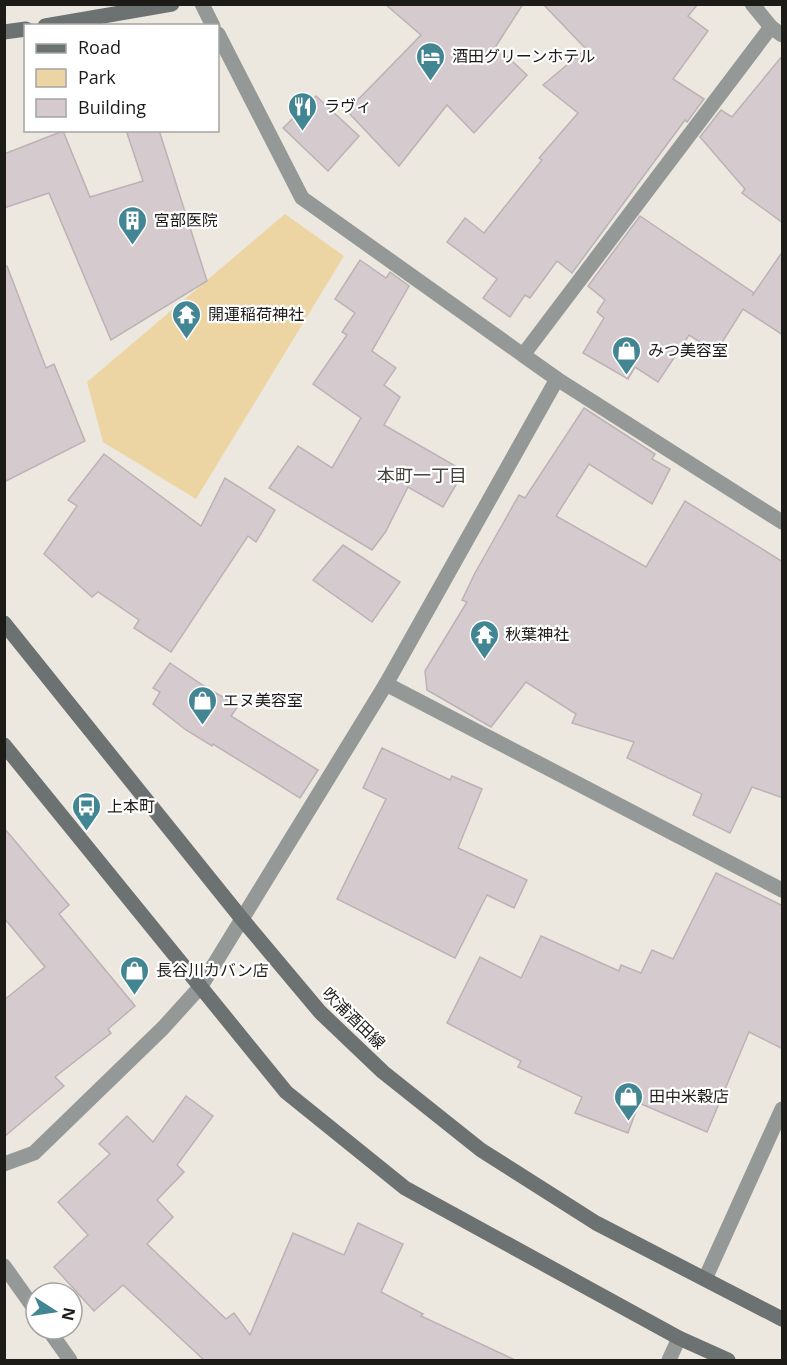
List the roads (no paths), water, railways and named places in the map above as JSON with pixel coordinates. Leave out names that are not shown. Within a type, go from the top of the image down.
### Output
[{"type":"main road","points":[[57,24],[172,4]]},
{"type":"main road","points":[[4,32],[24,29]]},
{"type":"main road","name":"吹浦酒田線","points":[[4,623],[242,919],[320,1012],[383,1072],[481,1150],[596,1223],[783,1319]]},
{"type":"main road","points":[[4,745],[286,1092],[405,1188],[679,1338],[728,1360]]},
{"type":"street","points":[[202,4],[212,24]]},
{"type":"street","points":[[524,355],[777,31],[752,4]]},
{"type":"street","points":[[219,36],[302,198],[557,379],[783,522]]},
{"type":"street","points":[[4,1164],[34,1153],[163,1028],[201,986],[386,684],[557,379]]},
{"type":"street","points":[[386,684],[783,890]]},
{"type":"street","points":[[705,1280],[783,1109]]},
{"type":"street","points":[[4,1266],[24,1294]]},
{"type":"street","points":[[669,1360],[679,1338]]},
{"type":"street","points":[[57,1341],[70,1360]]},
{"type":"place","name":"酒田グリーンホテル","points":[[431,82]]},
{"type":"place","name":"ラヴィ","points":[[303,132]]},
{"type":"place","name":"宮部医院","points":[[133,246]]},
{"type":"place","name":"開運稲荷神社","points":[[187,340]]},
{"type":"place","name":"みつ美容室","points":[[627,376]]},
{"type":"place","name":"秋葉神社","points":[[484,660]]},
{"type":"place","name":"エヌ美容室","points":[[202,726]]},
{"type":"place","name":"上本町","points":[[86,832]]},
{"type":"place","name":"長谷川カバン店","points":[[135,996]]},
{"type":"place","name":"田中米穀店","points":[[628,1122]]},
{"type":"district","name":"本町一丁目","points":[[422,475]]}]
